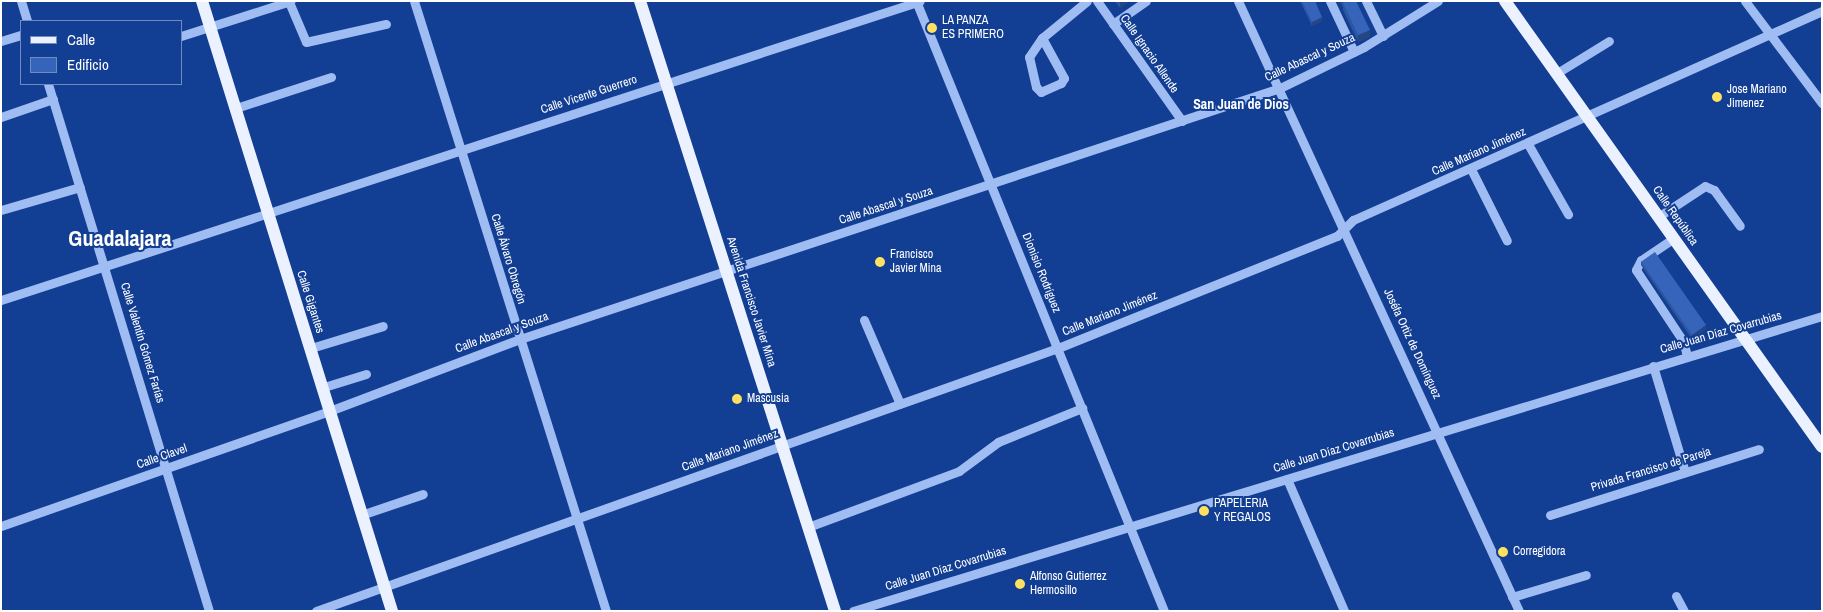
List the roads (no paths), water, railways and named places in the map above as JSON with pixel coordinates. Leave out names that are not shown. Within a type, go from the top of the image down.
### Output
[{"type":"main road","name":"Calle Gigantes","points":[[202,1],[268,214],[332,410],[392,611]]},
{"type":"main road","name":"Avenida Francisco Javier Mina","points":[[640,1],[835,611]]},
{"type":"main road","name":"Calle República","points":[[1505,1],[1674,238],[1743,339],[1822,447]]},
{"type":"street","points":[[21,1],[27,20]]},
{"type":"street","name":"Calle Álvaro Obregón","points":[[414,1],[606,611]]},
{"type":"street","points":[[1042,38],[1064,78],[1060,83],[1042,92],[1036,88],[1028,60],[1042,38],[1087,1]]},
{"type":"street","name":"Calle Ignacio Allende","points":[[1096,1],[1182,121]]},
{"type":"street","points":[[1113,24],[1146,1]]},
{"type":"street","name":"Joséfa Ortiz de Domínguez","points":[[1238,1],[1345,228],[1518,611]]},
{"type":"street","points":[[1330,1],[1354,52]]},
{"type":"street","points":[[1366,1],[1383,36]]},
{"type":"street","name":"Calle Abascal y Souza","points":[[332,410],[520,338],[991,185],[1280,88],[1354,52],[1438,1]]},
{"type":"street","points":[[1745,1],[1822,103]]},
{"type":"street","points":[[182,36],[290,2],[306,42],[386,24]]},
{"type":"street","name":"Calle Vicente Guerrero","points":[[1,300],[917,2]]},
{"type":"street","name":"Dionisio Rodríguez","points":[[917,2],[1164,611]]},
{"type":"street","name":"Calle Mariano Jiménez","points":[[316,611],[1058,348],[1337,236],[1351,222],[1589,118],[1822,11]]},
{"type":"street","points":[[1,41],[20,35]]},
{"type":"street","points":[[1557,73],[1609,41]]},
{"type":"street","points":[[236,108],[331,77]]},
{"type":"street","name":"Calle Valentín Gómez Farías","points":[[48,85],[167,468],[209,611]]},
{"type":"street","points":[[1,117],[53,99]]},
{"type":"street","points":[[1528,144],[1568,214]]},
{"type":"street","points":[[1471,169],[1507,241]]},
{"type":"street","points":[[1658,216],[1705,186],[1714,190],[1740,226]]},
{"type":"street","points":[[1,210],[80,187]]},
{"type":"street","points":[[1674,238],[1641,260],[1636,270],[1683,341],[1687,356]]},
{"type":"street","name":"Calle Juan Díaz Covarrubias","points":[[853,611],[1822,316]]},
{"type":"street","points":[[864,320],[900,404]]},
{"type":"street","points":[[311,348],[383,326]]},
{"type":"street","points":[[1653,366],[1685,472]]},
{"type":"street","points":[[324,387],[366,374]]},
{"type":"street","points":[[808,527],[959,471],[998,442],[1082,408]]},
{"type":"street","name":"Calle Clavel","points":[[1,526],[332,410]]},
{"type":"street","name":"Privada Francisco de Pareja","points":[[1550,514],[1759,449]]},
{"type":"street","points":[[1287,479],[1344,611]]},
{"type":"street","points":[[364,514],[422,494]]},
{"type":"street","points":[[1512,597],[1586,575]]},
{"type":"street","points":[[1676,596],[1684,611]]},
{"type":"place","name":"LA PANZA ES PRIMERO","points":[[932,28]]},
{"type":"place","name":"Jose Mariano Jimenez","points":[[1717,97]]},
{"type":"place","name":"Francisco Javier Mina","points":[[880,262]]},
{"type":"place","name":"Mascusia","points":[[737,399]]},
{"type":"place","name":"PAPELERIA Y REGALOS","points":[[1204,511]]},
{"type":"place","name":"Corregidora","points":[[1503,552]]},
{"type":"place","name":"Alfonso Gutierrez Hermosillo","points":[[1020,584]]},
{"type":"district","name":"San Juan de Dios","points":[[1241,104]]},
{"type":"district","name":"Guadalajara","points":[[120,239]]}]
